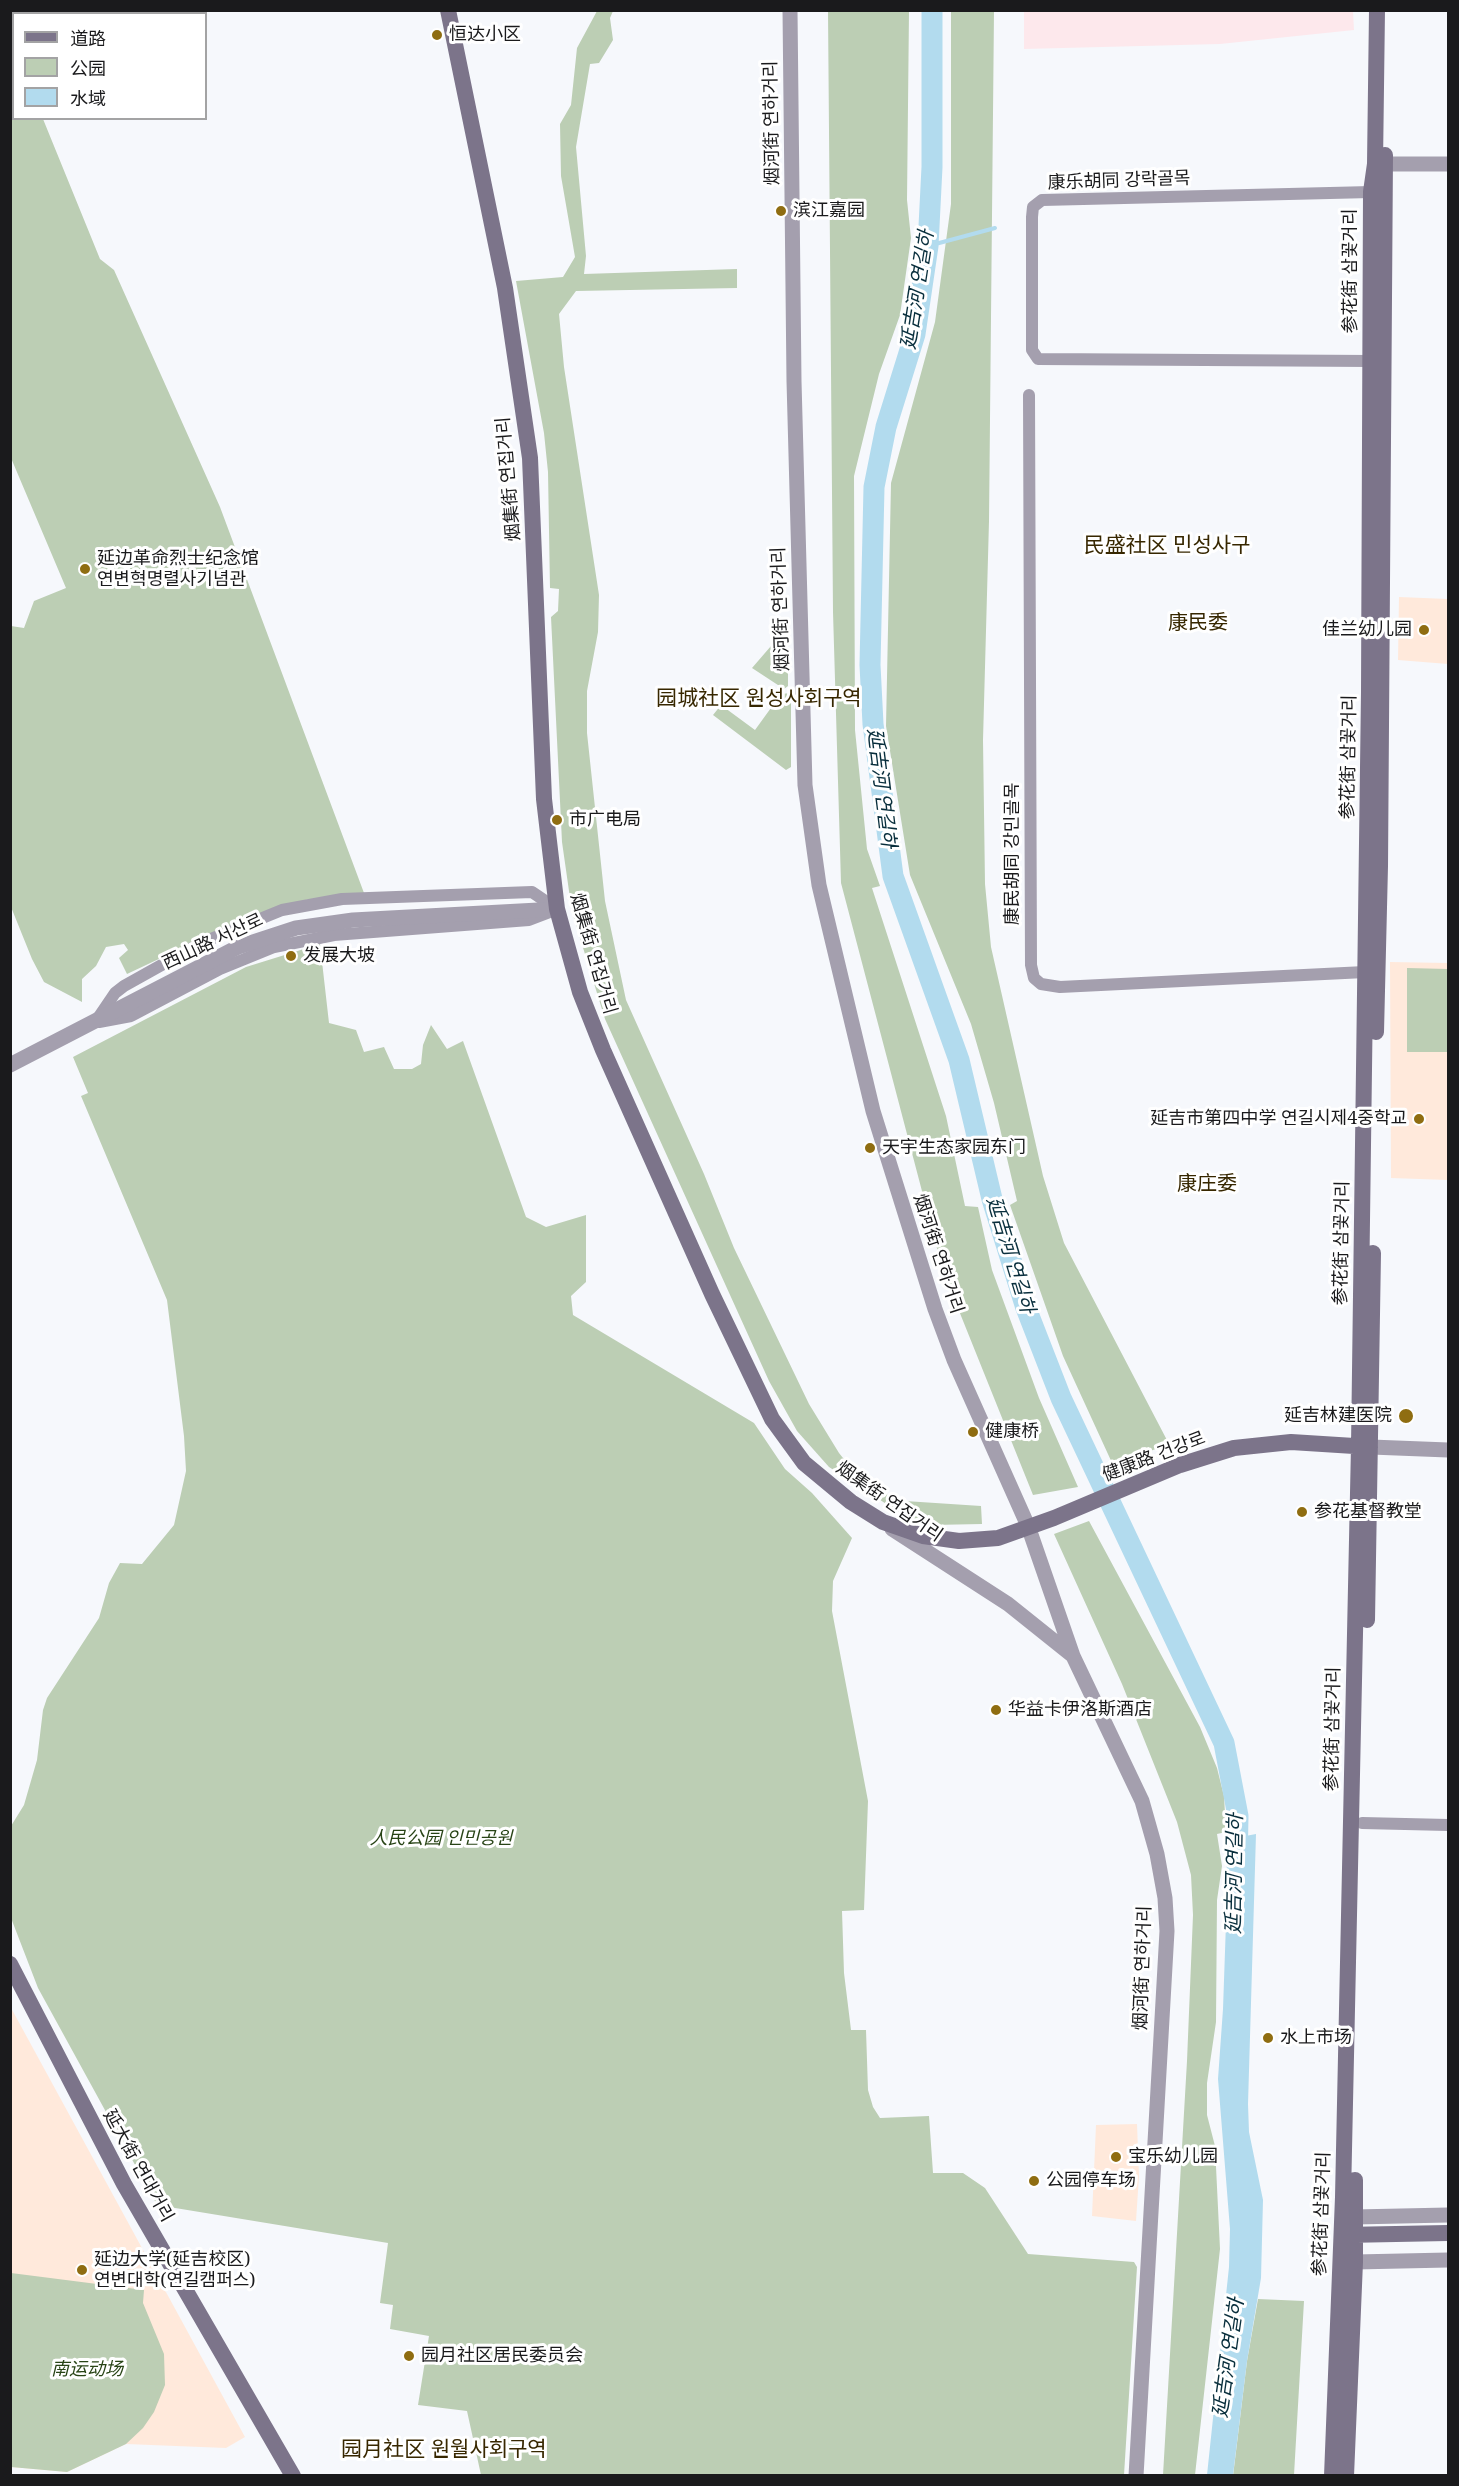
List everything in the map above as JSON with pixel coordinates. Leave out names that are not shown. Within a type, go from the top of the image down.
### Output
[{"type":"main road","name":"烟集街 연집거리","points":[[448,10],[505,288],[530,458],[544,799],[557,909],[580,992],[603,1050],[712,1294],[772,1419],[804,1463],[851,1502],[883,1522]]},
{"type":"main road","name":"参花街 삼꽃거리","points":[[1346,2475],[1365,1446],[1380,866],[1380,164],[1377,10]]},
{"type":"main road","name":"参花街 삼꽃거리","points":[[1332,2475],[1349,2245],[1354,2217],[1362,1823],[1371,192],[1380,164],[1386,10]]},
{"type":"main road","name":"健康路 건강로","points":[[883,1522],[923,1536],[959,1541],[998,1538],[1054,1518],[1180,1465],[1234,1448],[1276,1443],[1365,1446]]},
{"type":"main road","name":"延大街 연대거리","points":[[10,1964],[124,2184],[293,2475]]},
{"type":"main road","points":[[1349,2245],[1449,2232]]},
{"type":"main road","points":[[1349,2245],[1449,2243]]},
{"type":"street","name":"烟河街 연하거리","points":[[790,10],[794,381],[805,785],[817,875],[857,1052],[918,1256],[954,1360],[1028,1526],[1073,1656],[1142,1801],[1157,1854],[1165,1898],[1167,1931],[1136,2475]]},
{"type":"street","points":[[1380,164],[1449,164]]},
{"type":"street","name":"康乐胡同 강락골목","points":[[1371,192],[1042,200],[1033,210],[1032,350],[1038,359],[1371,361]]},
{"type":"street","name":"康民胡同 강민골목","points":[[1029,395],[1031,965],[1034,978],[1041,984],[1060,987],[1365,972]]},
{"type":"street","points":[[94,1023],[115,993],[124,986],[201,943],[282,910],[342,900],[532,892],[557,909]]},
{"type":"street","name":"西山路 서산로","points":[[10,1065],[238,947],[296,928],[353,920],[557,909]]},
{"type":"street","name":"健康路 건강로","points":[[1365,1446],[1449,1450]]},
{"type":"street","name":"烟集街 연집거리","points":[[883,1522],[1008,1604],[1073,1656]]},
{"type":"street","points":[[1362,1823],[1449,1825]]},
{"type":"street","points":[[1354,2217],[1449,2215]]},
{"type":"street","points":[[1349,2245],[1449,2260]]},
{"type":"shaded area","points":[[1024,11],[1353,11],[1354,30],[1220,44],[1024,49]]},
{"type":"shaded area","name":"佳兰幼儿园","points":[[1399,597],[1448,599],[1448,664],[1398,660]]},
{"type":"shaded area","name":"延吉市第四中学 연길시제4중학교","points":[[1390,962],[1448,963],[1448,1180],[1391,1178]]},
{"type":"shaded area","name":"延边大学(延吉校区) 연변대학(연길캠퍼스)","points":[[10,2006],[245,2437],[226,2448],[126,2444],[67,2472],[11,2467]]},
{"type":"shaded area","name":"宝乐幼儿园","points":[[1137,2124],[1139,2176],[1136,2221],[1092,2216],[1096,2125]]},
{"type":"green space","points":[[597,11],[613,11],[610,18],[613,40],[599,63],[590,64],[576,147],[586,256],[584,274],[737,269],[737,288],[576,291],[559,314],[564,367],[599,595],[598,632],[587,691],[587,733],[605,901],[626,1000],[704,1174],[734,1248],[809,1404],[839,1453],[851,1468],[877,1491],[905,1501],[981,1506],[982,1524],[932,1525],[908,1518],[829,1467],[797,1431],[769,1381],[605,1019],[572,912],[562,842],[551,617],[558,611],[559,589],[550,588],[548,472],[544,433],[516,281],[563,277],[575,257],[561,176],[560,124],[571,105],[577,48]]},
{"type":"green space","points":[[828,11],[909,11],[907,200],[911,238],[900,315],[879,374],[854,476],[855,730],[867,849],[880,886],[872,888],[946,1116],[965,1206],[978,1207],[992,1270],[1039,1398],[1078,1487],[1033,1495],[943,1271],[841,883],[833,612]]},
{"type":"green space","points":[[951,11],[994,11],[989,521],[983,740],[985,884],[991,947],[1043,1176],[1064,1243],[1169,1444],[1113,1465],[1063,1356],[1010,1205],[1017,1201],[994,1103],[971,1024],[910,875],[886,726],[891,483],[935,322],[951,204]]},
{"type":"green space","points":[[11,38],[12,120],[43,120],[100,259],[114,270],[220,507],[364,893],[305,900],[197,941],[127,974],[119,958],[128,950],[124,944],[106,947],[96,966],[82,979],[82,1002],[44,982],[11,907],[11,626],[24,628],[34,601],[66,588],[11,458]]},
{"type":"green space","points":[[781,617],[788,622],[788,686],[784,689],[752,668],[771,646],[780,652]]},
{"type":"green space","points":[[791,693],[791,767],[786,770],[713,715],[721,705],[755,730],[781,694]]},
{"type":"green space","name":"人民公园 인민공원","points":[[320,944],[329,1023],[356,1030],[364,1052],[384,1047],[394,1069],[412,1069],[421,1064],[423,1045],[431,1025],[447,1049],[463,1041],[526,1217],[546,1227],[586,1215],[586,1282],[571,1296],[573,1315],[754,1423],[785,1469],[812,1493],[852,1538],[833,1581],[832,1611],[868,1801],[864,1910],[842,1911],[844,1973],[851,2030],[866,2030],[868,2090],[873,2107],[880,2118],[929,2116],[933,2173],[963,2173],[985,2188],[1028,2254],[1134,2262],[1137,2267],[1124,2475],[481,2475],[467,2411],[418,2405],[429,2336],[390,2329],[393,2305],[380,2303],[388,2243],[157,2205],[38,1988],[11,1918],[10,1838],[11,1826],[24,1805],[37,1760],[43,1710],[47,1698],[99,1618],[109,1583],[120,1563],[142,1564],[174,1525],[186,1471],[184,1436],[167,1300],[81,1096],[88,1093],[73,1057],[246,967]]},
{"type":"green space","points":[[1407,968],[1448,969],[1448,1052],[1407,1052]]},
{"type":"green space","points":[[1089,1521],[1200,1727],[1217,1768],[1224,1796],[1226,1832],[1217,1834],[1222,1866],[1217,1900],[1216,2022],[1207,2083],[1207,2115],[1215,2146],[1220,2249],[1195,2475],[1163,2475],[1187,2061],[1193,1915],[1191,1875],[1177,1822],[1122,1684],[1054,1534]]},
{"type":"green space","name":"南运动场","points":[[11,2273],[144,2290],[143,2303],[164,2354],[165,2385],[154,2412],[143,2428],[126,2444],[67,2472],[11,2467]]},
{"type":"green space","points":[[1258,2299],[1304,2301],[1294,2475],[1233,2476],[1247,2361]]},
{"type":"water","points":[[1256,1834],[1248,2104],[1249,2132],[1263,2200],[1261,2278],[1247,2361],[1233,2475],[1207,2475],[1229,2267],[1230,2229],[1218,2079],[1228,1865],[1224,1840]]},
{"type":"waterway","name":"延吉河 연길하","points":[[932,10],[932,167],[928,246],[915,334],[886,427],[874,487],[870,665],[873,724],[893,876],[959,1060],[992,1199],[1026,1308],[1061,1398],[1224,1743],[1238,1816],[1237,1866]]},
{"type":"waterway","points":[[928,246],[995,228]]},
{"type":"place","name":"恒达小区","points":[[437,35]]},
{"type":"place","name":"滨江嘉园","points":[[781,211]]},
{"type":"place","name":"延边革命烈士纪念馆 연변혁명렬사기념관","points":[[85,569]]},
{"type":"place","name":"佳兰幼儿园","points":[[1424,630]]},
{"type":"place","name":"市广电局","points":[[557,820]]},
{"type":"place","name":"发展大坡","points":[[291,956]]},
{"type":"place","name":"延吉市第四中学 연길시제4중학교","points":[[1419,1119]]},
{"type":"place","name":"天宇生态家园东门","points":[[870,1148]]},
{"type":"place","name":"延吉林建医院","points":[[1406,1416]]},
{"type":"place","name":"健康桥","points":[[973,1432]]},
{"type":"place","name":"参花基督教堂","points":[[1302,1512]]},
{"type":"place","name":"华益卡伊洛斯酒店","points":[[996,1710]]},
{"type":"place","name":"水上市场","points":[[1268,2038]]},
{"type":"place","name":"宝乐幼儿园","points":[[1116,2157]]},
{"type":"place","name":"公园停车场","points":[[1034,2181]]},
{"type":"place","name":"延边大学(延吉校区) 연변대학(연길캠퍼스)","points":[[82,2270]]},
{"type":"place","name":"园月社区居民委员会","points":[[409,2356]]},
{"type":"district","name":"民盛社区 민성사구","points":[[1167,546]]},
{"type":"district","name":"康民委","points":[[1198,623]]},
{"type":"district","name":"园城社区 원성사회구역","points":[[759,699]]},
{"type":"district","name":"康庄委","points":[[1207,1184]]},
{"type":"district","name":"园月社区 원월사회구역","points":[[444,2450]]}]
